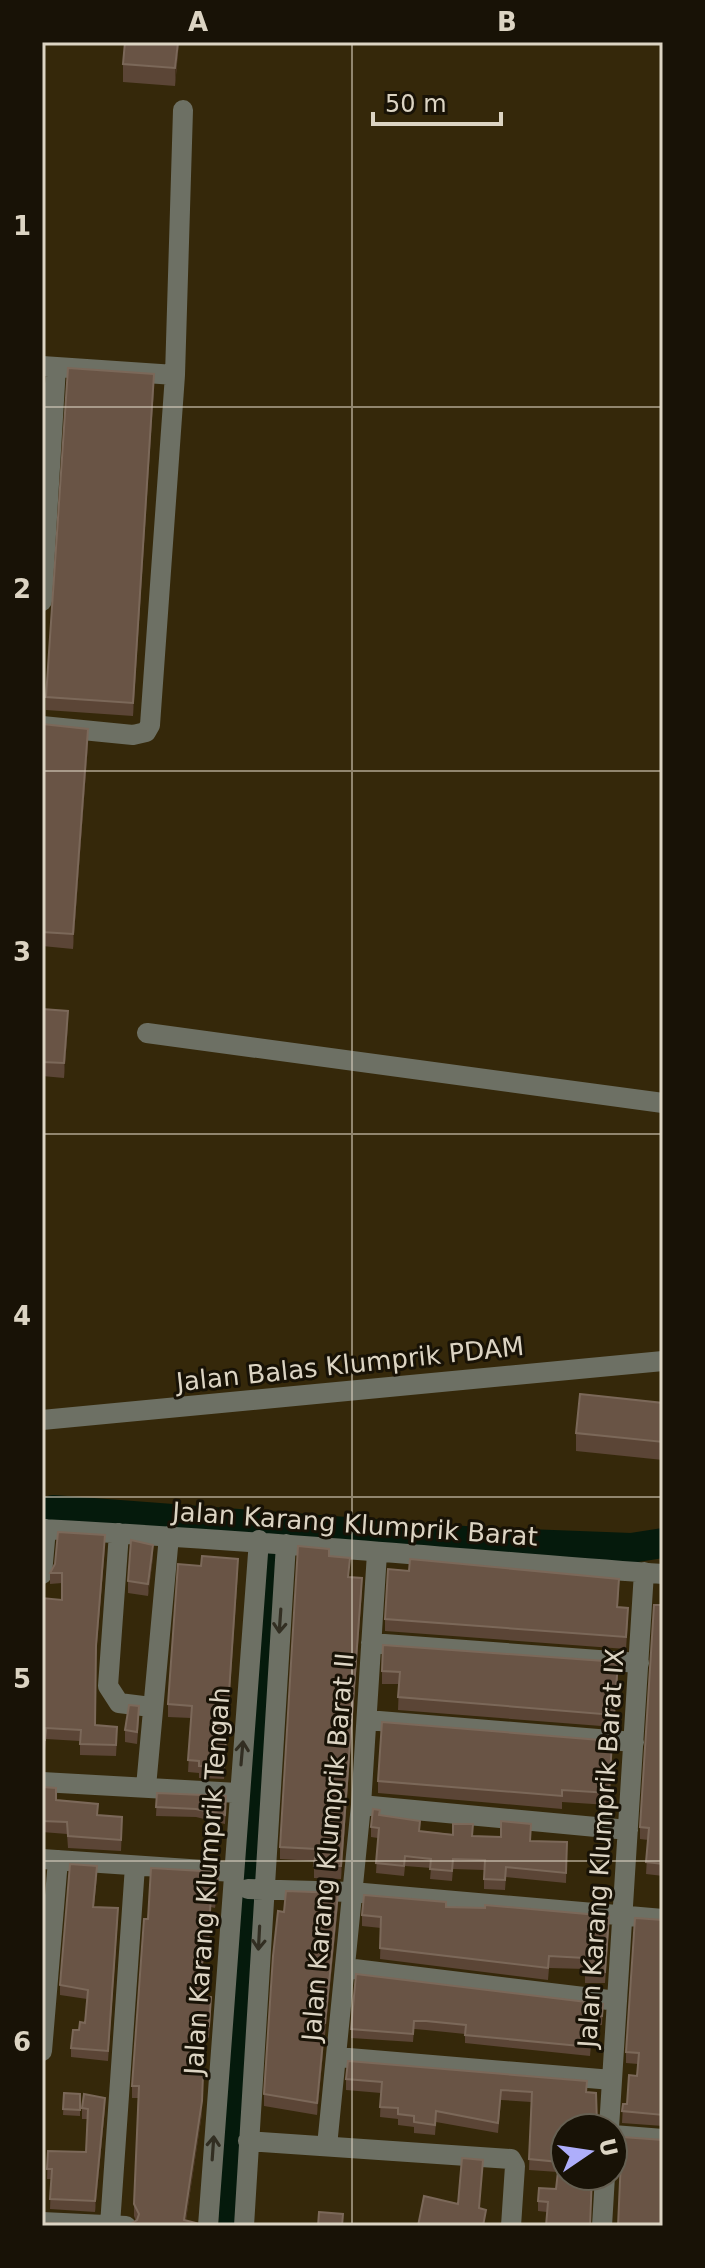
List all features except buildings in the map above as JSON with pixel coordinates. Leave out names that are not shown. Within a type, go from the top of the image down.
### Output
[{"type":"street","points":[[42,726],[133,735],[146,732],[150,725],[175,375],[183,110]]},
{"type":"street","points":[[42,601],[49,366],[175,375]]},
{"type":"street","points":[[147,1033],[663,1103]]},
{"type":"street","name":"Jalan Balas Klumprik PDAM","points":[[42,1420],[663,1361]]},
{"type":"street","points":[[42,1574],[44,1529]]},
{"type":"street","name":"Jalan Karang Klumprik Barat","points":[[44,1529],[272,1542],[377,1553],[654,1573]]},
{"type":"street","points":[[119,1533],[108,1686],[119,1703],[151,1707]]},
{"type":"street","points":[[146,1787],[169,1536]]},
{"type":"street","name":"Jalan Karang Klumprik Tengah","points":[[244,2226],[248,2141],[244,1886],[238,1793],[272,1542]]},
{"type":"street","name":"Jalan Karang Klumprik Tengah","points":[[208,2226],[244,1886],[272,1542]]},
{"type":"street","name":"Jalan Karang Klumprik Barat II","points":[[327,2146],[361,1805],[377,1553]]},
{"type":"street","name":"Jalan Karang Klumprik Barat IX","points":[[610,2112],[639,1663],[654,1573]]},
{"type":"street","points":[[371,1643],[639,1663]]},
{"type":"street","points":[[367,1720],[634,1742]]},
{"type":"street","points":[[42,1782],[238,1793]]},
{"type":"street","points":[[361,1805],[628,1830]]},
{"type":"street","points":[[42,2051],[50,1860],[135,1866],[244,1886],[352,1892],[663,1919]]},
{"type":"street","points":[[110,2225],[135,1866]]},
{"type":"street","points":[[346,1968],[617,2001]]},
{"type":"street","points":[[337,2057],[612,2080]]},
{"type":"street","points":[[629,2136],[663,2139]]},
{"type":"street","points":[[248,2141],[511,2159],[515,2166],[511,2226]]},
{"type":"street","points":[[602,2226],[604,2192]]},
{"type":"street","points":[[42,2222],[126,2226]]},
{"type":"waterway","points":[[53,1510],[478,1542],[631,1548],[663,1543]]},
{"type":"waterway","points":[[233,2226],[252,1882],[262,1798],[274,1527]]}]
